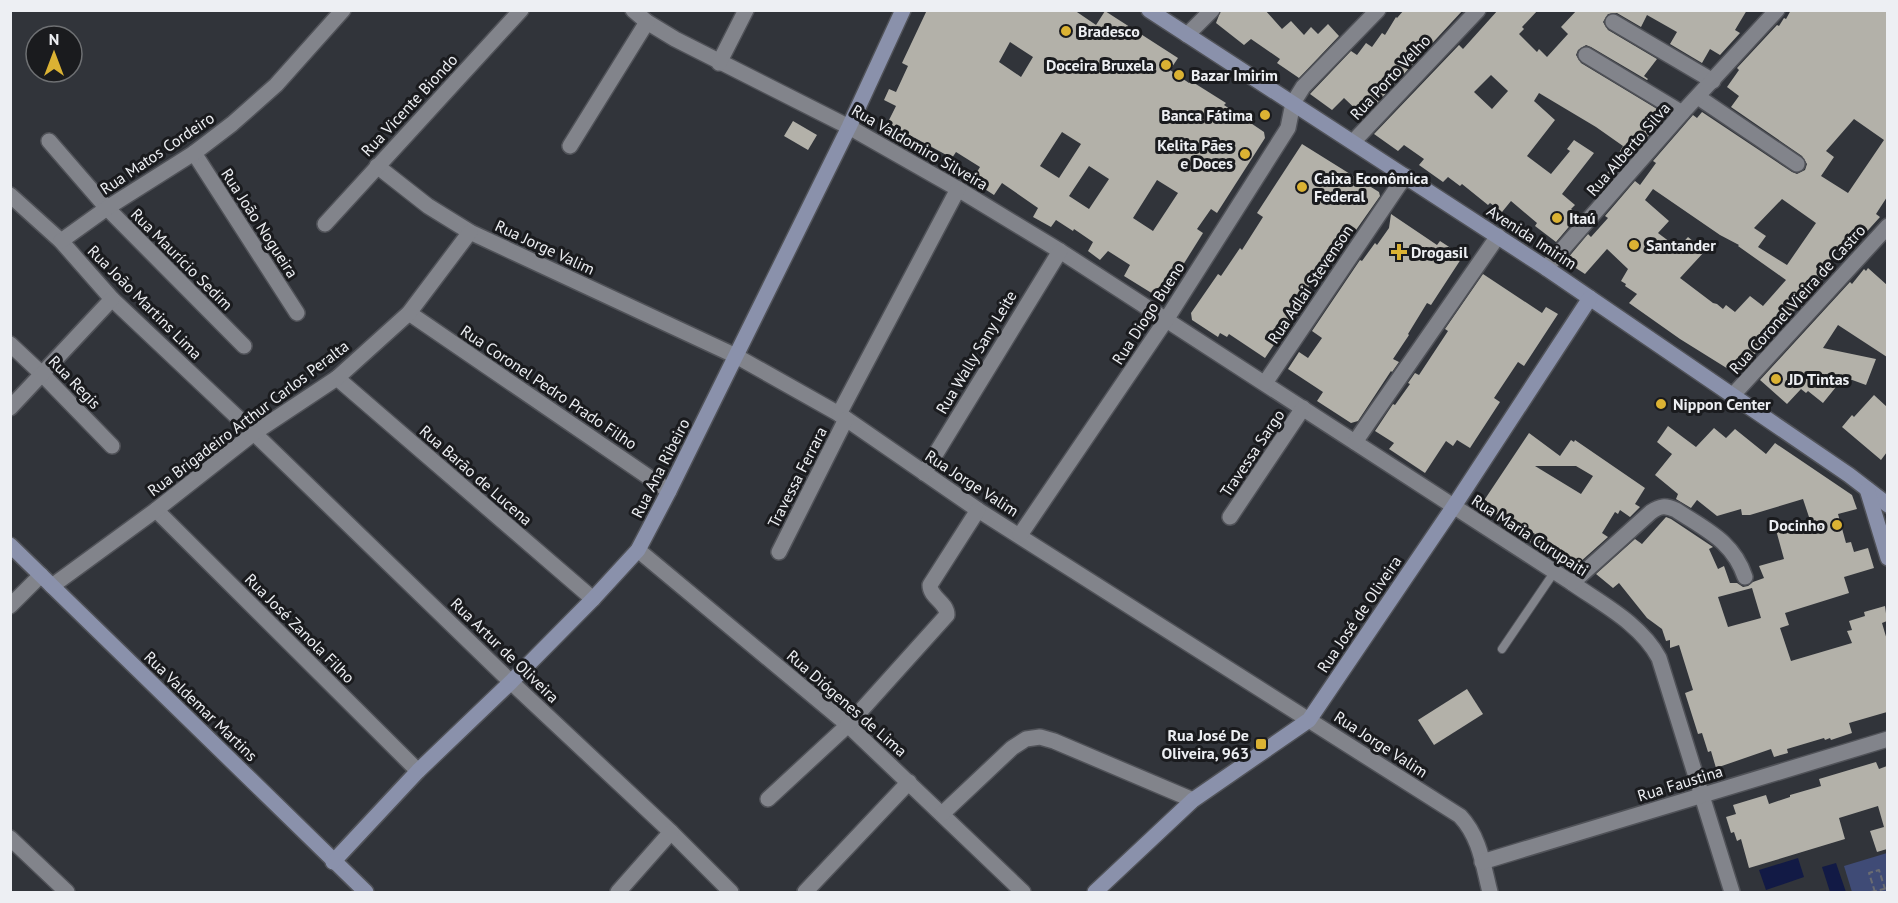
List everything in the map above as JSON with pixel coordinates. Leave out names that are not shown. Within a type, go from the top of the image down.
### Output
[{"type":"street","name":"Rua Matos Cordeiro","points":[[61,241],[107,208],[194,153],[232,124],[276,85],[343,10]]},
{"type":"street","name":"Rua Vicente Biondo","points":[[325,224],[521,10]]},
{"type":"street","name":"Rua Valdomiro Silveira","points":[[633,10],[647,22],[675,39],[849,127],[958,189],[1060,251],[1166,320]]},
{"type":"street","points":[[719,63],[746,10]]},
{"type":"street","name":"Rua Ana Ribeiro","points":[[333,862],[418,771],[511,682],[638,550],[849,127],[903,10]]},
{"type":"street","name":"Avenida Imirim","points":[[1149,10],[1546,268],[1733,395],[1887,505]]},
{"type":"street","points":[[1187,35],[1212,10]]},
{"type":"street","points":[[1293,103],[1303,87],[1378,10]]},
{"type":"street","name":"Rua Porto Velho","points":[[1353,142],[1478,10]]},
{"type":"street","name":"Rua Alberto Silva","points":[[1546,268],[1682,113],[1777,10]]},
{"type":"street","points":[[570,146],[647,22]]},
{"type":"street","points":[[1613,22],[1713,81]]},
{"type":"street","points":[[1586,55],[1682,113]]},
{"type":"street","points":[[1698,97],[1797,164]]},
{"type":"street","name":"Rua Diogo Bueno","points":[[1020,535],[1166,320],[1288,128],[1293,103]]},
{"type":"street","name":"Rua Maurício Sedim","points":[[49,141],[107,208],[244,346]]},
{"type":"street","name":"Rua João Nogueira","points":[[194,153],[297,313]]},
{"type":"street","name":"Rua Jorge Valim","points":[[377,166],[428,206],[470,232],[736,356],[843,417],[978,510],[1460,816],[1476,838],[1490,892]]},
{"type":"street","name":"Rua Adlai Stevenson","points":[[1265,383],[1405,176]]},
{"type":"street","name":"Travessa Ferrara","points":[[779,552],[843,417],[958,189]]},
{"type":"street","name":"Rua João Martins Lima","points":[[10,195],[61,241],[112,299],[254,434]]},
{"type":"street","name":"Rua Coronel Vieira de Castro","points":[[1733,395],[1887,226]]},
{"type":"street","name":"Rua Brigadeiro Arthur Carlos Peralta","points":[[10,606],[46,580],[156,510],[254,434],[337,378],[409,313],[470,232]]},
{"type":"street","points":[[1355,442],[1498,236]]},
{"type":"street","name":"Rua Wally Sany Leite","points":[[924,473],[1060,251]]},
{"type":"street","name":"Rua José de Oliveira","points":[[1095,892],[1193,800],[1309,720],[1454,506],[1590,298]]},
{"type":"street","points":[[10,408],[112,299]]},
{"type":"street","name":"Rua Coronel Pedro Prado Filho","points":[[409,313],[669,491]]},
{"type":"street","name":"Rua Maria Curupaiti","points":[[1166,320],[1555,571],[1633,626],[1652,646],[1659,658],[1731,892]]},
{"type":"street","name":"Rua Regis","points":[[10,344],[112,446]]},
{"type":"street","name":"Rua Barão de Lucena","points":[[337,378],[593,599]]},
{"type":"street","name":"Travessa Sargo","points":[[1230,517],[1303,408]]},
{"type":"street","name":"Rua Artur de Oliveira","points":[[254,434],[731,892]]},
{"type":"street","points":[[1867,489],[1887,558]]},
{"type":"street","points":[[1572,583],[1660,506],[1668,506],[1676,510],[1723,542],[1732,550],[1745,577]]},
{"type":"street","name":"Rua José Zanola Filho","points":[[156,510],[418,771]]},
{"type":"street","points":[[768,799],[848,725],[947,615],[946,608],[932,592],[930,585],[978,510]]},
{"type":"street","name":"Rua Valdemar Martins","points":[[10,546],[366,892]]},
{"type":"street","name":"Rua Diógenes de Lima","points":[[638,550],[848,725],[1023,892]]},
{"type":"street","points":[[942,814],[1012,748],[1026,739],[1040,737],[1193,800]]},
{"type":"street","name":"Rua Faustina","points":[[1482,861],[1887,739]]},
{"type":"street","points":[[806,892],[909,782]]},
{"type":"street","points":[[618,892],[671,832]]},
{"type":"street","points":[[10,838],[67,892]]},
{"type":"lane","points":[[1502,649],[1555,571]]},
{"type":"path","points":[[1879,870],[1886,888],[1873,892],[1869,873],[1879,870]]},
{"type":"shaded area","points":[[1887,853],[1887,892],[1852,892],[1844,866]]},
{"type":"shaded area","points":[[1798,858],[1804,877],[1766,890],[1759,870]]},
{"type":"shaded area","points":[[1836,863],[1846,892],[1830,892],[1822,867]]},
{"type":"building","points":[[927,10],[1074,10],[1096,25],[1105,11],[1178,58],[1170,70],[1226,103],[1224,105],[1264,132],[1265,138],[1217,213],[1211,209],[1197,229],[1203,233],[1163,297],[1158,297],[1124,276],[1130,265],[1108,251],[1100,260],[1088,251],[1093,242],[1056,220],[1051,227],[1033,217],[1038,208],[1002,183],[994,195],[977,184],[972,180],[980,167],[956,152],[952,158],[891,125],[889,120],[896,106],[884,100],[889,89],[896,92],[908,66],[902,63]],"holes":[[[1010,42],[1033,57],[1021,77],[999,62]],[[1062,132],[1081,144],[1059,178],[1040,166]],[[1089,166],[1109,179],[1089,209],[1069,196]],[[1157,180],[1178,193],[1153,231],[1133,218]]]},
{"type":"building","points":[[1221,10],[1265,10],[1282,29],[1291,21],[1304,35],[1311,27],[1318,34],[1328,24],[1339,36],[1299,78],[1277,63],[1280,59],[1251,39],[1244,45],[1216,23]]},
{"type":"building","points":[[1404,10],[1463,10],[1364,117],[1344,98],[1332,110],[1310,94],[1351,51],[1357,55],[1366,43],[1372,47],[1382,33],[1385,35],[1396,17]]},
{"type":"building","points":[[1498,10],[1538,10],[1522,27],[1524,29],[1519,34],[1537,52],[1539,49],[1547,57],[1568,34],[1561,27],[1577,10],[1747,10],[1735,30],[1740,33],[1720,55],[1710,49],[1702,63],[1670,44],[1677,32],[1647,15],[1641,27],[1617,13],[1608,14],[1603,22],[1608,30],[1657,59],[1644,76],[1647,80],[1591,47],[1586,45],[1578,50],[1576,55],[1581,63],[1667,115],[1607,183],[1603,180],[1623,146],[1539,93],[1534,101],[1555,120],[1527,156],[1551,174],[1570,151],[1567,149],[1574,140],[1594,153],[1562,194],[1575,205],[1571,209],[1576,213],[1571,220],[1573,222],[1556,242],[1535,226],[1537,223],[1511,201],[1502,212],[1490,203],[1488,205],[1462,184],[1460,186],[1448,177],[1443,182],[1419,165],[1424,159],[1404,145],[1398,151],[1374,134],[1459,45],[1463,49]],"holes":[[[1491,75],[1508,91],[1492,109],[1474,92]]]},
{"type":"building","points":[[1791,10],[1887,10],[1887,197],[1876,214],[1880,217],[1852,248],[1845,243],[1819,274],[1824,278],[1751,358],[1747,356],[1733,372],[1680,339],[1629,303],[1637,294],[1621,281],[1628,269],[1607,249],[1585,274],[1571,265],[1573,262],[1567,259],[1588,234],[1591,237],[1608,218],[1605,216],[1635,181],[1640,185],[1656,163],[1653,161],[1693,115],[1697,118],[1702,112],[1792,172],[1797,174],[1805,170],[1807,164],[1802,156],[1731,107],[1739,96],[1727,87],[1739,70],[1737,68],[1777,25],[1779,26],[1784,18],[1786,19]],"holes":[[[1854,119],[1884,140],[1848,193],[1821,176],[1834,157],[1826,151]],[[1653,189],[1720,235],[1739,245],[1786,280],[1763,306],[1750,296],[1735,312],[1726,305],[1723,309],[1680,278],[1705,251],[1688,237],[1678,248],[1658,233],[1669,221],[1645,200]],[[1782,199],[1816,223],[1787,265],[1758,247],[1766,236],[1754,228]]]},
{"type":"building","points":[[793,121],[817,135],[808,150],[784,136]]},
{"type":"building","points":[[1302,144],[1379,192],[1380,196],[1349,240],[1343,235],[1327,264],[1324,262],[1301,299],[1307,303],[1298,317],[1294,315],[1265,358],[1229,334],[1227,337],[1220,333],[1218,337],[1192,320],[1191,313],[1218,274],[1221,276],[1240,248],[1242,250],[1263,217],[1257,213]]},
{"type":"building","points":[[1391,214],[1437,245],[1440,241],[1463,256],[1431,305],[1427,303],[1408,334],[1393,359],[1399,362],[1358,421],[1351,423],[1317,401],[1323,392],[1288,369],[1299,352],[1308,358],[1322,338],[1312,331],[1360,260],[1362,261],[1375,243],[1377,245],[1389,228]]},
{"type":"building","points":[[1868,268],[1887,285],[1887,357],[1838,325],[1823,348],[1876,359],[1866,385],[1844,377],[1823,403],[1808,391],[1806,393],[1801,389],[1787,404],[1760,380],[1850,282],[1852,284],[1864,269],[1866,271]]},
{"type":"building","points":[[1483,274],[1542,313],[1546,307],[1558,314],[1524,366],[1518,362],[1494,398],[1500,402],[1470,448],[1457,440],[1453,446],[1446,441],[1425,473],[1389,449],[1394,443],[1375,431],[1410,384],[1408,383],[1415,373],[1419,375],[1448,331],[1445,329]]},
{"type":"building","points":[[1874,395],[1887,407],[1887,452],[1881,460],[1842,427]]},
{"type":"building","points":[[1668,426],[1696,447],[1714,428],[1726,438],[1735,429],[1766,454],[1775,443],[1852,495],[1857,509],[1838,514],[1846,543],[1851,542],[1854,552],[1868,548],[1874,568],[1844,577],[1849,593],[1785,613],[1789,625],[1780,628],[1791,661],[1852,643],[1847,631],[1852,630],[1849,621],[1865,616],[1864,612],[1885,606],[1887,621],[1882,623],[1887,640],[1887,712],[1849,723],[1852,733],[1831,740],[1824,738],[1787,749],[1788,753],[1774,757],[1771,749],[1716,768],[1702,733],[1698,734],[1685,693],[1693,690],[1679,645],[1670,648],[1670,640],[1666,641],[1662,629],[1647,618],[1619,583],[1613,588],[1596,574],[1635,539],[1642,544],[1666,517],[1713,547],[1709,549],[1718,569],[1724,566],[1730,583],[1737,583],[1743,587],[1748,586],[1764,578],[1759,566],[1784,559],[1776,530],[1810,520],[1803,499],[1750,515],[1742,515],[1741,509],[1717,516],[1697,500],[1691,508],[1676,499],[1678,494],[1655,475],[1672,454],[1657,442]],"holes":[[[1752,588],[1761,618],[1728,627],[1718,597]]]},
{"type":"building","points":[[1529,433],[1560,456],[1571,440],[1574,442],[1575,440],[1645,488],[1635,504],[1640,507],[1630,517],[1620,510],[1618,514],[1615,512],[1602,533],[1608,537],[1579,563],[1573,559],[1569,566],[1530,542],[1535,534],[1514,521],[1512,524],[1481,505]],"holes":[[[1535,466],[1576,466],[1593,476],[1581,494]]]},
{"type":"building","points":[[1467,689],[1483,714],[1434,745],[1418,720]]},
{"type":"building","points":[[1876,762],[1879,769],[1887,766],[1887,849],[1877,852],[1870,831],[1884,827],[1878,806],[1839,818],[1845,839],[1749,868],[1741,839],[1737,841],[1734,832],[1731,833],[1726,817],[1736,814],[1733,805],[1766,795],[1769,804],[1821,786],[1819,779]]},
{"type":"place","name":"Bradesco","points":[[1066,31]]},
{"type":"place","name":"Doceira Bruxela","points":[[1166,65]]},
{"type":"place","name":"Bazar Imirim","points":[[1179,75]]},
{"type":"place","name":"Banca Fátima","points":[[1265,115]]},
{"type":"place","name":"Kelita Pães e Doces","points":[[1245,154]]},
{"type":"place","name":"Caixa Econômica Federal","points":[[1302,187]]},
{"type":"place","name":"Itaú","points":[[1557,218]]},
{"type":"place","name":"Santander","points":[[1634,245]]},
{"type":"place","name":"Drogasil","points":[[1399,252]]},
{"type":"place","name":"JD Tintas","points":[[1776,379]]},
{"type":"place","name":"Nippon Center","points":[[1661,404]]},
{"type":"place","name":"Docinho","points":[[1837,525]]},
{"type":"place","name":"Rua José De Oliveira, 963","points":[[1261,744]]}]
